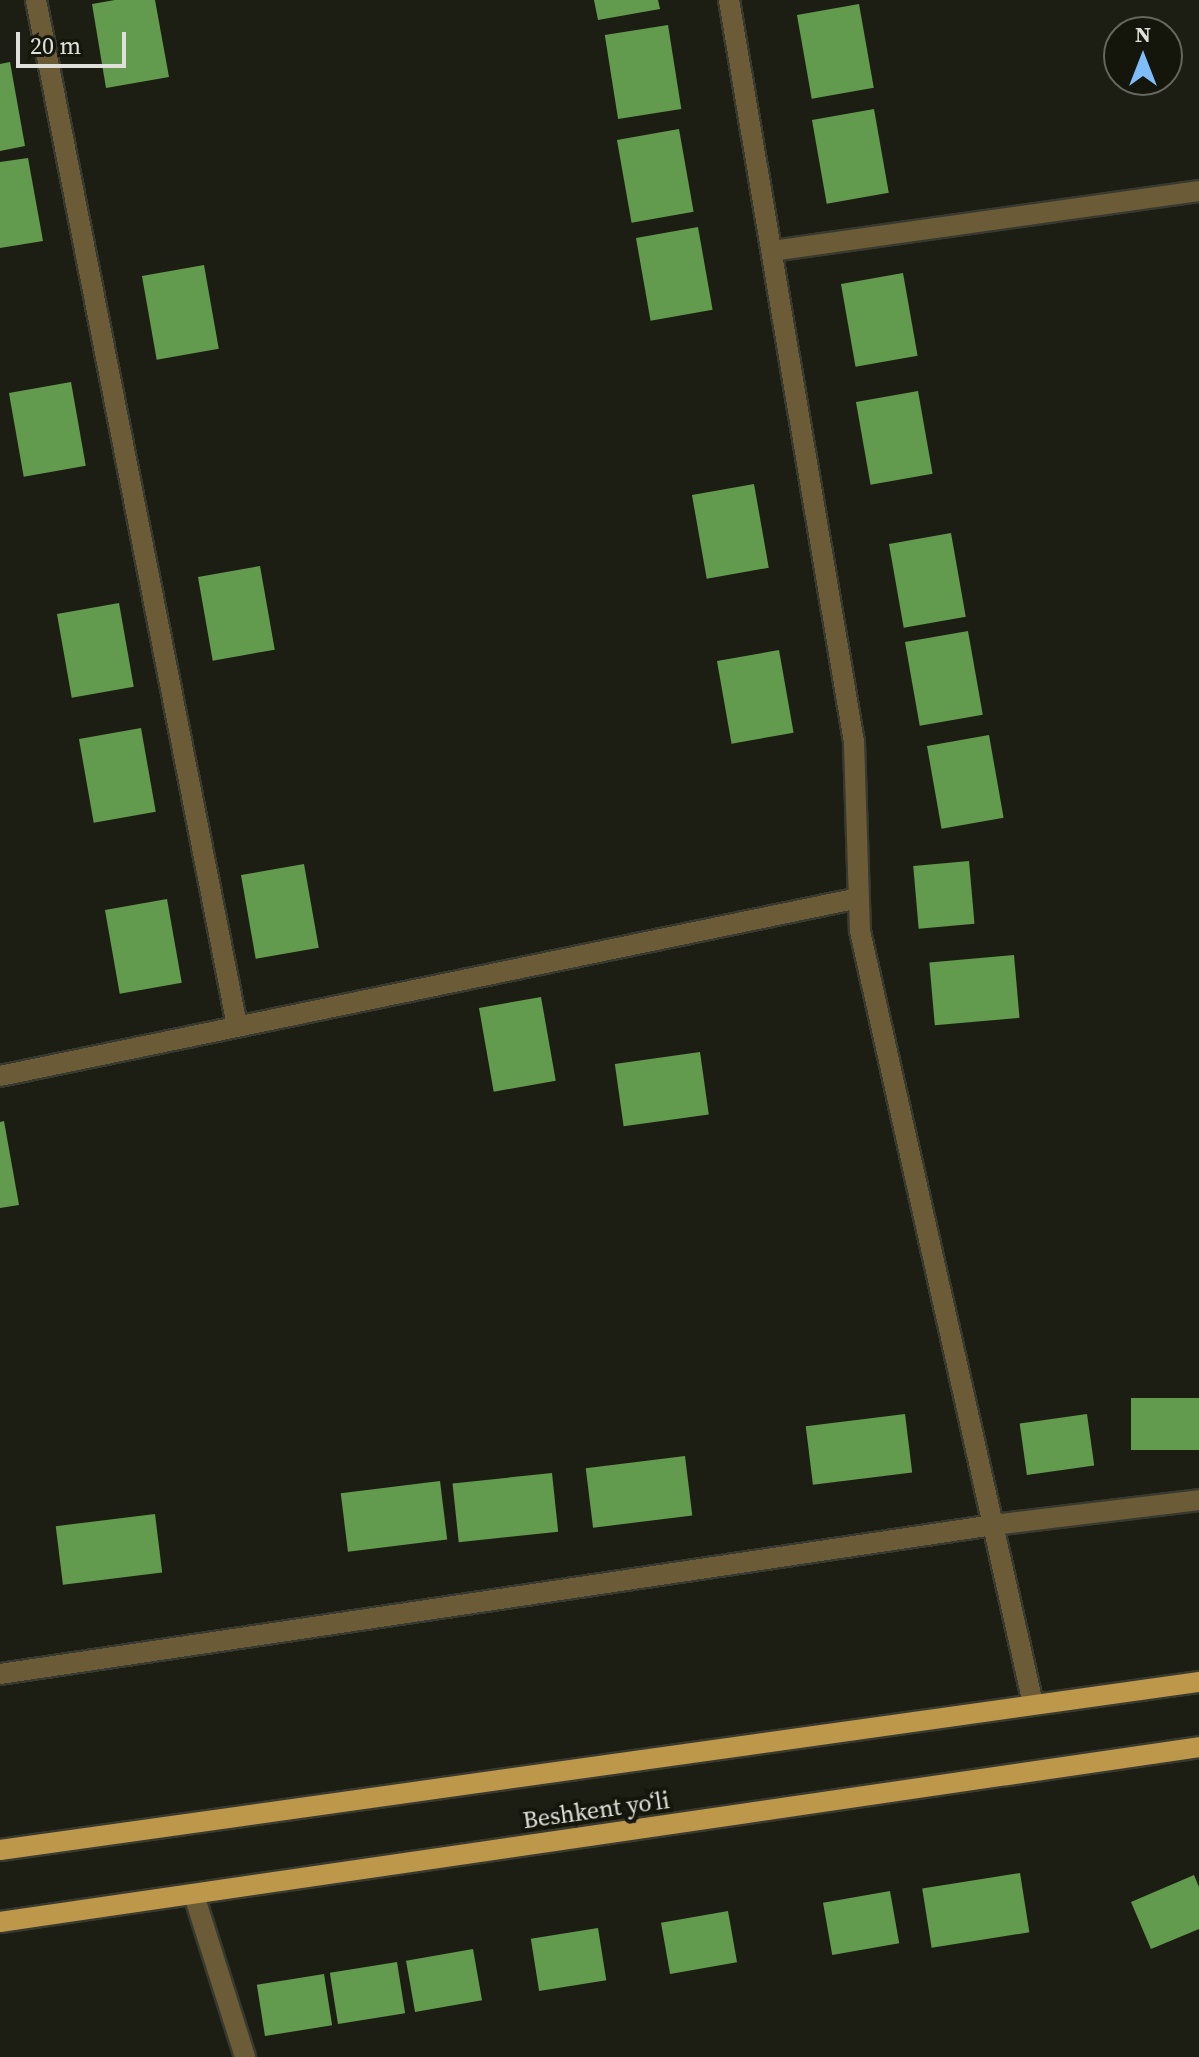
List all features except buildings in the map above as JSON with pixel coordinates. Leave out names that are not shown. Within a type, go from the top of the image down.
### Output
[{"type":"main road","name":"Beshkent yoʻli","points":[[0,1850],[1199,1682]]},
{"type":"main road","name":"Beshkent yoʻli","points":[[0,1922],[1199,1747]]},
{"type":"street","points":[[36,0],[237,1025]]},
{"type":"street","points":[[729,0],[854,742],[860,931],[1033,1704]]},
{"type":"street","points":[[772,251],[1199,191]]},
{"type":"street","points":[[0,1076],[859,898]]},
{"type":"street","points":[[0,1674],[993,1525],[1199,1500]]},
{"type":"street","points":[[194,1895],[245,2057]]}]
